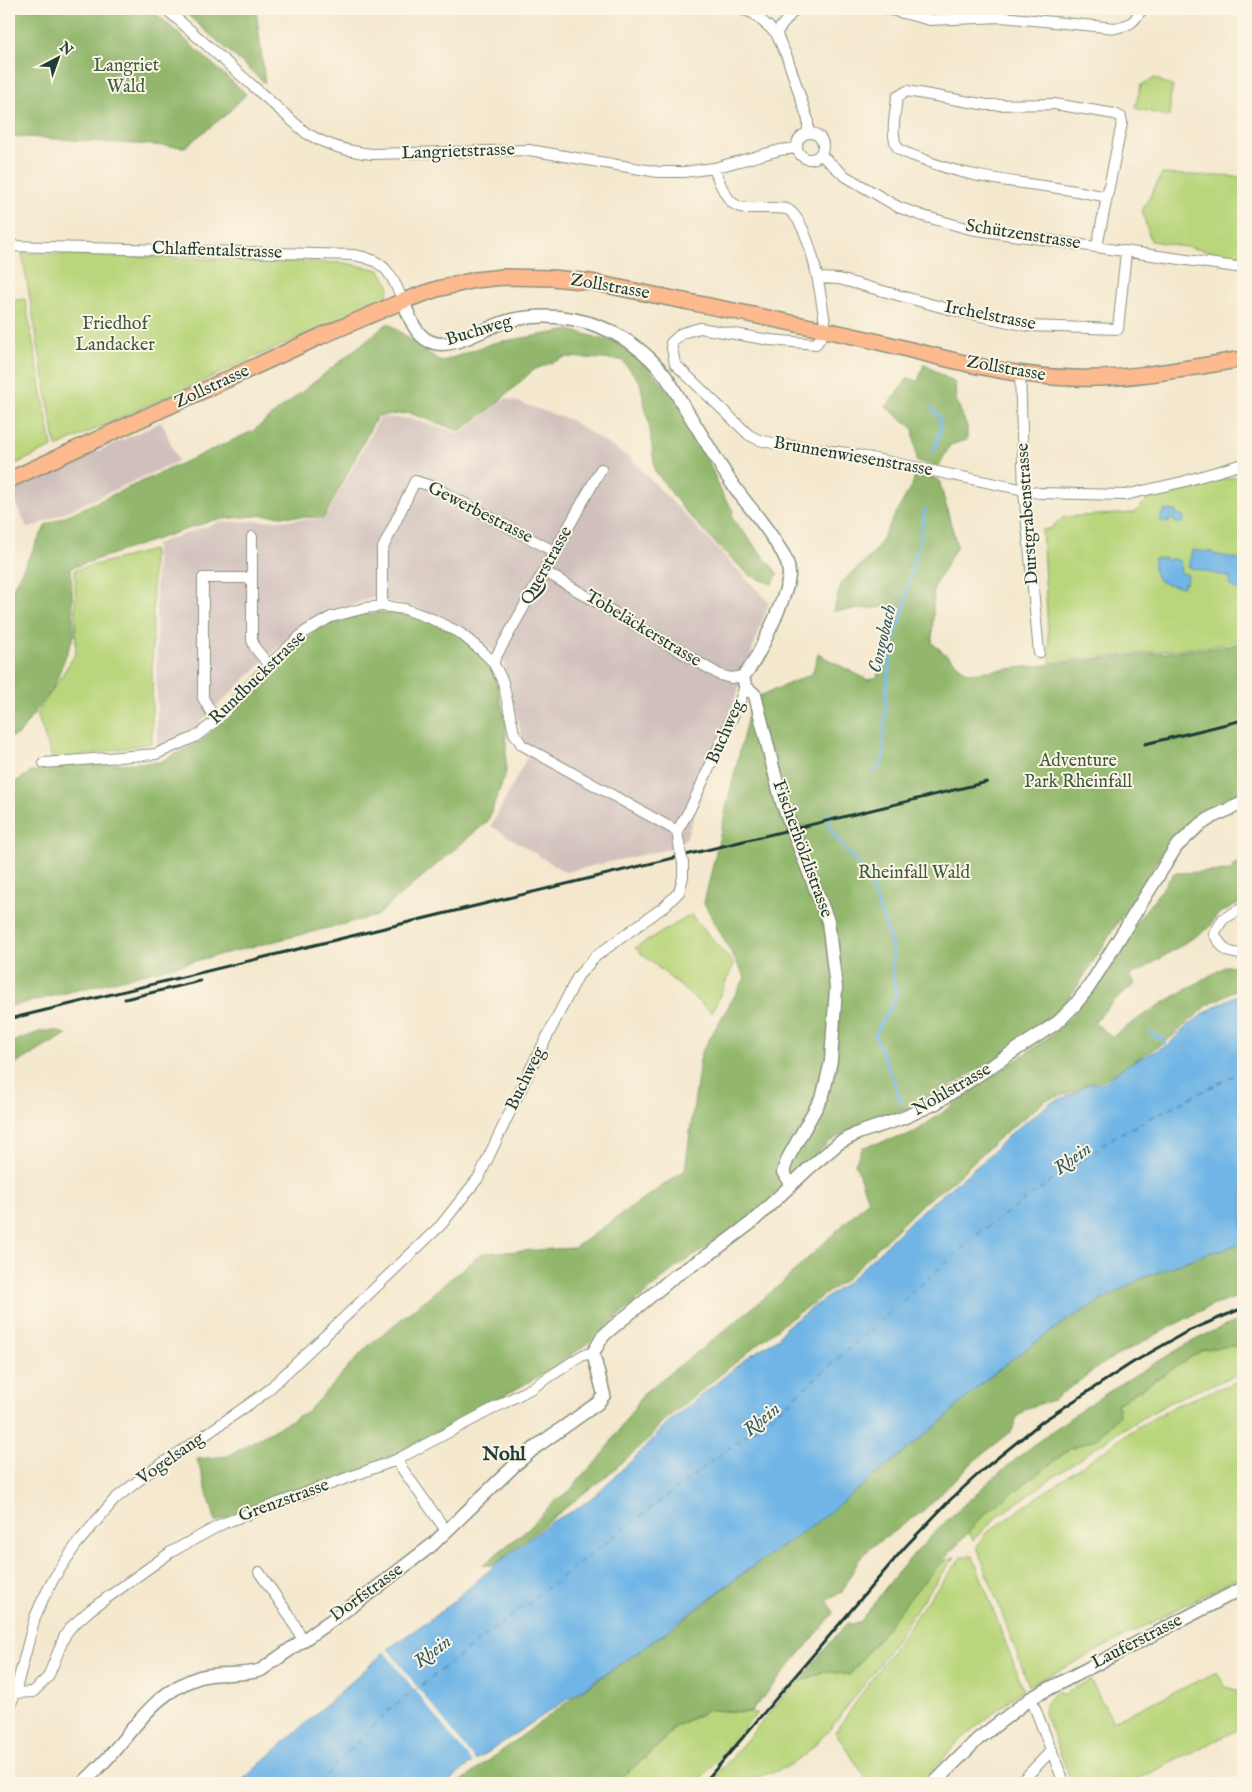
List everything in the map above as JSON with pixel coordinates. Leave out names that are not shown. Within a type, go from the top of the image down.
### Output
[{"type":"main road","name":"Zollstrasse","points":[[9,480],[319,337],[403,301],[438,289],[474,280],[503,277],[570,279],[826,330],[1020,374],[1074,378],[1119,378],[1157,374],[1243,359]]},
{"type":"street","name":"Langrietstrasse","points":[[166,9],[306,133],[325,144],[341,149],[372,154],[530,150],[658,172],[690,172],[714,168],[780,150],[797,148]]},
{"type":"street","points":[[740,9],[753,14],[776,33],[787,57],[808,120],[808,133]]},
{"type":"street","points":[[776,33],[795,9]]},
{"type":"street","points":[[887,9],[930,20],[1002,17],[1115,28],[1127,26],[1135,20],[1142,9]]},
{"type":"street","points":[[1097,246],[1122,123],[1121,117],[1115,114],[1054,104],[987,104],[907,91],[897,97],[894,118],[894,140],[899,149],[969,175],[1106,197]]},
{"type":"street","points":[[808,133],[820,138],[822,146],[820,154],[816,157],[808,158],[801,155],[797,148],[798,140],[808,133]]},
{"type":"street","name":"Schützenstrasse","points":[[820,154],[845,176],[898,207],[970,229],[1243,268]]},
{"type":"street","points":[[714,168],[727,199],[734,204],[741,207],[781,208],[792,211],[798,218],[819,278],[826,330]]},
{"type":"street","name":"Chlaffentalstrasse","points":[[9,246],[354,255],[369,257],[386,269],[403,301]]},
{"type":"street","name":"Irchelstrasse","points":[[819,278],[839,279],[952,310],[1028,326],[1118,329],[1126,252]]},
{"type":"street","name":"Buchweg","points":[[393,1271],[441,1225],[479,1177],[528,1074],[578,976],[596,956],[665,906],[679,892],[683,877],[683,863],[677,831],[690,809],[740,701],[744,681],[762,647],[787,588],[789,574],[786,560],[770,533],[735,488],[663,373],[646,355],[628,341],[604,328],[574,318],[544,316],[510,320],[457,342],[437,344],[429,341],[418,331],[403,301]]},
{"type":"street","name":"Brunnenwiesenstrasse","points":[[826,330],[816,344],[770,340],[700,328],[682,332],[671,343],[675,364],[740,428],[759,440],[777,444],[847,453],[1048,494],[1125,495],[1182,482],[1243,464]]},
{"type":"street","name":"Durstgrabenstrasse","points":[[1020,374],[1024,490],[1039,653]]},
{"type":"street","name":"Querstrasse","points":[[493,662],[602,470]]},
{"type":"street","name":"Gewerbestrasse","points":[[382,606],[382,550],[415,481],[434,487],[554,552]]},
{"type":"street","points":[[252,538],[252,640],[255,648],[270,665]]},
{"type":"street","name":"Tobeläckerstrasse","points":[[544,570],[720,675],[744,681]]},
{"type":"street","points":[[216,721],[203,698],[203,578],[252,578]]},
{"type":"street","name":"Rundbuckstrasse","points":[[44,763],[156,754],[195,737],[216,721],[270,665],[306,632],[331,617],[382,606],[417,613],[460,633],[473,642],[493,662],[503,682],[514,733],[522,745],[677,831]]},
{"type":"street","name":"Fischerhölzlistrasse","points":[[744,681],[755,696],[782,803],[828,921],[836,988],[829,1070],[823,1095],[788,1158],[784,1172],[791,1185]]},
{"type":"street","name":"Nohlstrasse","points":[[593,1352],[603,1336],[623,1319],[675,1276],[711,1253],[751,1223],[822,1156],[839,1143],[858,1133],[903,1118],[936,1103],[1058,1022],[1089,987],[1176,847],[1197,827],[1212,817],[1243,803]]},
{"type":"street","points":[[1243,908],[1223,919],[1214,934],[1226,951],[1243,954]]},
{"type":"street","name":"Vogelsang","points":[[9,1709],[35,1617],[43,1599],[54,1578],[76,1545],[115,1499],[148,1473],[201,1438],[264,1392],[393,1271]]},
{"type":"street","name":"Grenzstrasse","points":[[15,1693],[33,1692],[48,1677],[65,1635],[79,1619],[171,1552],[224,1523],[396,1460],[532,1388],[583,1355],[593,1352]]},
{"type":"street","name":"Dorfstrasse","points":[[83,1783],[111,1755],[157,1700],[181,1685],[204,1676],[261,1670],[363,1598],[446,1532],[537,1446],[598,1403],[604,1394],[593,1352]]},
{"type":"street","points":[[396,1460],[446,1532]]},
{"type":"street","points":[[259,1572],[289,1615],[303,1640]]},
{"type":"street","name":"Lauferstrasse","points":[[934,1783],[978,1739],[1031,1698],[1243,1588]]},
{"type":"street","points":[[1031,1698],[1064,1783]]},
{"type":"street","points":[[1020,1783],[1052,1750]]},
{"type":"shaded area","points":[[506,398],[570,420],[631,459],[769,602],[686,839],[672,848],[565,872],[491,826],[527,758],[503,659],[472,634],[418,608],[371,598],[304,623],[194,728],[157,752],[156,544],[219,522],[325,519],[380,417],[413,419],[461,434]]},
{"type":"shaded area","points":[[162,422],[178,461],[28,529],[9,491]]},
{"type":"green space","name":"Langriet Wald","points":[[9,9],[151,9],[246,94],[228,113],[185,147],[9,136]]},
{"type":"green space","name":"Langriet Wald","points":[[181,9],[256,9],[265,83]]},
{"type":"green space","points":[[1155,78],[1173,87],[1170,98],[1170,117],[1135,108],[1141,85]]},
{"type":"green space","points":[[1162,174],[1243,177],[1243,257],[1151,241],[1142,211]]},
{"type":"green space","name":"Friedhof Landacker","points":[[22,253],[345,263],[380,270],[389,285],[387,298],[56,447]]},
{"type":"green space","points":[[25,299],[52,447],[9,467],[9,301]]},
{"type":"green space","points":[[388,323],[441,362],[493,343],[570,330],[621,344],[650,369],[683,408],[695,429],[723,496],[733,510],[732,518],[778,574],[772,584],[749,575],[719,547],[684,510],[655,471],[650,430],[640,382],[622,360],[566,357],[533,370],[493,407],[460,431],[409,413],[377,416],[324,518],[265,515],[214,520],[71,568],[74,635],[53,688],[19,734],[9,738],[9,595],[46,525],[253,431]]},
{"type":"green space","points":[[924,364],[955,383],[956,399],[967,427],[967,440],[950,445],[939,466],[917,462],[913,428],[886,407],[908,378],[918,381]]},
{"type":"green space","name":"Rheinfall Wald","points":[[915,474],[939,480],[957,546],[934,587],[932,643],[968,673],[1229,646],[1243,640],[1243,798],[1206,813],[1178,834],[1153,867],[1077,987],[1049,1022],[992,1061],[918,1106],[851,1129],[829,1142],[746,1223],[676,1267],[593,1339],[559,1365],[412,1447],[358,1471],[216,1522],[197,1459],[228,1456],[309,1410],[367,1347],[482,1253],[574,1248],[685,1170],[701,1053],[745,978],[704,903],[752,699],[812,674],[818,654],[868,680],[877,677],[903,606],[833,611],[842,582],[874,553],[913,483]]},
{"type":"green space","points":[[1243,476],[1243,637],[1227,644],[1050,663],[1042,530],[1049,529],[1064,517],[1134,513],[1150,497],[1204,482]]},
{"type":"green space","points":[[153,550],[152,743],[53,761],[37,714],[76,653],[75,570]]},
{"type":"green space","points":[[382,612],[418,617],[457,632],[492,666],[506,723],[506,772],[488,821],[376,916],[9,1007],[9,786],[31,772],[67,763],[160,762],[201,741],[315,631],[345,617]]},
{"type":"green space","points":[[1243,861],[1243,902],[1218,914],[1209,928],[1140,971],[1130,975],[1135,984],[1116,999],[1094,1022],[1112,1037],[1148,1012],[1226,966],[1243,965],[1243,988],[1233,991],[1207,1006],[1168,1040],[1103,1080],[1085,1084],[1077,1091],[1046,1100],[999,1138],[953,1181],[922,1204],[845,1280],[783,1324],[661,1423],[649,1439],[597,1484],[494,1565],[483,1565],[531,1526],[556,1500],[570,1491],[581,1476],[598,1461],[645,1392],[718,1336],[781,1284],[868,1201],[855,1163],[863,1147],[912,1134],[1053,1034],[1072,1016],[1126,936],[1174,873],[1232,871],[1233,865]]},
{"type":"green space","points":[[691,915],[734,964],[712,1013],[635,948]]},
{"type":"green space","points":[[42,1031],[55,1031],[67,1034],[9,1068],[9,1043]]},
{"type":"green space","points":[[1243,1244],[1243,1295],[1206,1308],[1105,1362],[1053,1400],[1027,1408],[1017,1417],[1012,1431],[974,1461],[922,1512],[874,1545],[858,1561],[842,1592],[827,1599],[834,1613],[751,1712],[709,1710],[675,1726],[656,1748],[620,1778],[617,1783],[459,1783],[583,1690],[673,1628],[837,1505],[940,1423],[982,1383],[1067,1320],[1140,1279],[1208,1253]]},
{"type":"green space","points":[[1243,1320],[1243,1345],[1204,1349],[1117,1404],[1119,1415],[1096,1439],[1070,1449],[986,1513],[920,1586],[849,1675],[825,1671],[802,1681],[813,1663],[847,1623],[853,1624],[861,1621],[899,1571],[932,1535],[1021,1455],[1085,1407],[1118,1386],[1196,1340],[1219,1328]]},
{"type":"green space","points":[[1243,1345],[1243,1372],[1176,1399],[1121,1430],[998,1516],[973,1540],[968,1532],[986,1513],[1070,1449],[1096,1439],[1119,1415],[1117,1404],[1204,1349]]},
{"type":"green space","points":[[1243,1379],[1243,1575],[1029,1686],[977,1547],[985,1534],[1136,1428],[1177,1405]]},
{"type":"green space","points":[[956,1556],[923,1599],[873,1673],[830,1729],[805,1755],[785,1768],[739,1783],[710,1783],[794,1684],[825,1671],[850,1675],[920,1585],[942,1562]]},
{"type":"green space","points":[[963,1556],[973,1556],[1023,1689],[957,1743],[921,1783],[869,1783],[835,1732],[926,1602]]},
{"type":"green space","points":[[1217,1672],[1225,1687],[1239,1691],[1243,1700],[1243,1727],[1130,1783],[1072,1783],[1044,1713],[1046,1702],[1053,1695],[1059,1691],[1062,1695],[1090,1680],[1113,1721]]},
{"type":"green space","points":[[710,1710],[757,1713],[698,1783],[617,1783],[620,1778],[657,1748],[676,1726]]},
{"type":"water","points":[[1164,510],[1176,511],[1176,514],[1184,517],[1183,523],[1175,523],[1174,520],[1169,519],[1169,523],[1161,521],[1161,514],[1163,514]]},
{"type":"water","points":[[1192,550],[1212,552],[1213,554],[1243,560],[1243,592],[1229,585],[1231,578],[1188,567]]},
{"type":"water","points":[[1154,558],[1166,558],[1169,561],[1171,558],[1181,561],[1180,572],[1188,575],[1186,583],[1183,584],[1184,587],[1169,585],[1160,581],[1155,573]]},
{"type":"water","name":"Rhein","points":[[1243,993],[1243,1244],[1208,1253],[1140,1279],[1067,1320],[982,1383],[940,1423],[817,1522],[739,1576],[647,1646],[469,1765],[447,1783],[239,1783],[389,1648],[442,1611],[494,1566],[551,1522],[577,1509],[595,1495],[649,1444],[665,1425],[748,1357],[777,1339],[786,1327],[848,1282],[918,1214],[981,1163],[1009,1135],[1050,1103],[1078,1092],[1085,1085],[1104,1082],[1127,1065],[1163,1047],[1167,1048],[1181,1032],[1201,1016]]},
{"type":"pier","points":[[386,1647],[477,1763],[474,1765],[383,1650]]},
{"type":"waterway","name":"Congobach","points":[[932,408],[937,414],[940,424],[939,435],[933,452]]},
{"type":"waterway","name":"Congobach","points":[[874,773],[883,763],[886,691],[893,643],[904,608],[913,562],[920,542],[925,509]]},
{"type":"waterway","name":"Congobach","points":[[828,812],[832,832],[867,876],[887,929],[893,952],[892,968],[896,994],[894,1003],[875,1035],[902,1103]]},
{"type":"waterway","points":[[1151,1031],[1155,1038],[1160,1036],[1167,1048],[1167,1052]]},
{"type":"ferry route","points":[[318,1783],[389,1710],[785,1405],[984,1229],[1117,1135],[1243,1071]]},
{"type":"railway","points":[[1145,744],[1243,720]]},
{"type":"railway","points":[[9,1019],[987,782]]},
{"type":"railway","points":[[125,999],[200,981]]},
{"type":"railway","points":[[704,1783],[905,1547],[950,1500],[985,1468],[1043,1421],[1132,1363],[1188,1331],[1243,1308]]},
{"type":"district","name":"Nohl","points":[[504,1454]]},
{"type":"park label","name":"Adventure Park Rheinfall","points":[[1078,771]]}]
